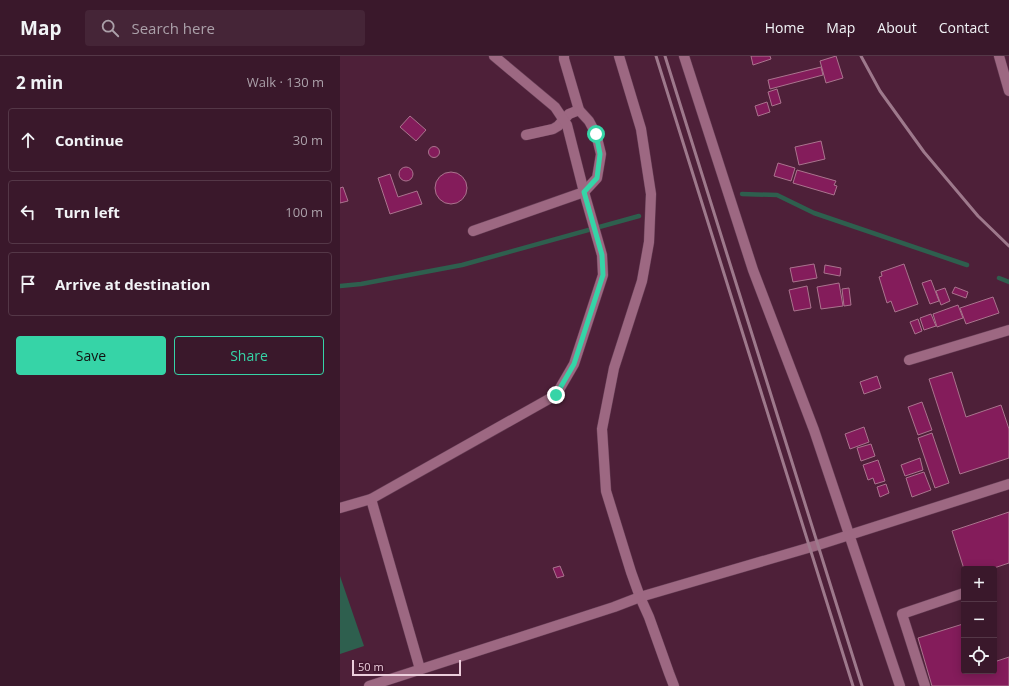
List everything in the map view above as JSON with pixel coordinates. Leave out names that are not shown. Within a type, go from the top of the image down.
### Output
[{"type":"street","points":[[340,508],[372,499],[556,395],[574,364],[603,275],[602,255],[567,125],[564,119],[555,107],[494,56]]},
{"type":"street","points":[[619,56],[641,129],[651,194],[649,242],[642,281],[614,368],[602,429],[606,491],[631,572],[674,686]]},
{"type":"street","points":[[684,56],[753,270],[814,430],[900,686]]},
{"type":"street","points":[[999,56],[1009,91]]},
{"type":"street","points":[[472,231],[584,192],[597,178],[600,154],[596,134],[589,121],[579,110],[564,57]]},
{"type":"street","points":[[526,135],[553,129],[558,126],[569,114],[579,110]]},
{"type":"street","points":[[909,360],[1009,330]]},
{"type":"street","points":[[369,686],[614,607],[640,596],[818,545],[1009,484]]},
{"type":"street","points":[[372,499],[420,669]]},
{"type":"street","points":[[925,686],[902,614],[961,594]]},
{"type":"shaded area","points":[[340,576],[364,646],[340,654]]},
{"type":"building","points":[[751,56],[770,56],[771,59],[753,65]]},
{"type":"building","points":[[836,56],[843,78],[826,83],[820,61]]},
{"type":"building","points":[[821,67],[823,75],[770,89],[768,80]]},
{"type":"building","points":[[777,89],[781,103],[772,106],[768,92]]},
{"type":"building","points":[[767,102],[770,112],[758,116],[755,106]]},
{"type":"building","points":[[410,116],[426,130],[416,141],[400,127]]},
{"type":"building","points":[[821,141],[825,159],[799,165],[795,147]]},
{"type":"building","points":[[432,147],[436,147],[438,148],[438,156],[432,157],[429,154],[429,150]]},
{"type":"building","points":[[778,163],[795,168],[791,181],[774,176]]},
{"type":"building","points":[[406,167],[411,169],[413,174],[411,179],[406,181],[401,179],[399,174],[401,169]]},
{"type":"building","points":[[797,170],[836,181],[834,185],[837,186],[834,195],[793,183]]},
{"type":"building","points":[[448,172],[454,172],[464,179],[467,188],[466,194],[460,201],[454,204],[448,204],[438,197],[435,191],[435,185],[442,175]]},
{"type":"building","points":[[390,174],[398,197],[417,191],[422,204],[390,214],[378,178]]},
{"type":"building","points":[[343,187],[348,201],[340,203],[340,188]]},
{"type":"building","points":[[814,264],[817,278],[793,282],[790,268]]},
{"type":"building","points":[[904,264],[918,304],[895,312],[891,301],[887,303],[879,277],[882,276],[881,272]]},
{"type":"building","points":[[825,265],[841,268],[840,276],[824,273]]},
{"type":"building","points":[[931,280],[939,301],[930,304],[922,283]]},
{"type":"building","points":[[839,283],[843,306],[821,309],[817,287]]},
{"type":"building","points":[[807,286],[811,308],[794,311],[789,290]]},
{"type":"building","points":[[955,287],[968,292],[966,298],[952,293]]},
{"type":"building","points":[[849,288],[851,305],[844,306],[842,289]]},
{"type":"building","points":[[945,288],[950,301],[941,305],[936,291]]},
{"type":"building","points":[[993,297],[999,313],[966,324],[960,308]]},
{"type":"building","points":[[958,305],[963,318],[937,327],[933,314]]},
{"type":"building","points":[[931,314],[936,326],[924,330],[920,318]]},
{"type":"building","points":[[918,319],[922,331],[915,334],[910,322]]},
{"type":"building","points":[[952,372],[966,417],[1001,405],[1009,429],[1009,458],[960,474],[929,379]]},
{"type":"building","points":[[877,376],[881,388],[864,394],[860,382]]},
{"type":"building","points":[[922,402],[932,430],[918,435],[908,407]]},
{"type":"building","points":[[864,427],[869,442],[850,449],[845,434]]},
{"type":"building","points":[[932,433],[949,483],[935,488],[918,438]]},
{"type":"building","points":[[871,444],[875,456],[861,461],[857,448]]},
{"type":"building","points":[[920,458],[923,470],[905,476],[901,465]]},
{"type":"building","points":[[878,460],[885,481],[875,484],[873,478],[868,480],[863,465]]},
{"type":"building","points":[[924,472],[931,490],[912,497],[906,478]]},
{"type":"building","points":[[886,484],[889,493],[880,497],[877,487]]},
{"type":"building","points":[[1009,512],[1009,563],[997,567],[963,566],[952,531]]},
{"type":"building","points":[[560,566],[564,576],[557,578],[553,568]]},
{"type":"building","points":[[961,625],[961,674],[997,674],[997,661],[1009,657],[1009,686],[932,686],[918,638]]},
{"type":"waterway","points":[[742,194],[777,195],[814,213],[967,265]]},
{"type":"waterway","points":[[340,286],[361,284],[462,265],[639,216]]},
{"type":"waterway","points":[[999,278],[1009,282]]},
{"type":"railway","points":[[656,56],[853,686]]},
{"type":"railway","points":[[665,56],[862,686]]},
{"type":"railway","points":[[861,56],[880,91],[924,152],[978,216],[1009,246]]},
{"type":"route","points":[[556,395],[574,364],[603,275],[602,255],[584,192],[597,178],[600,154],[596,134]]}]
